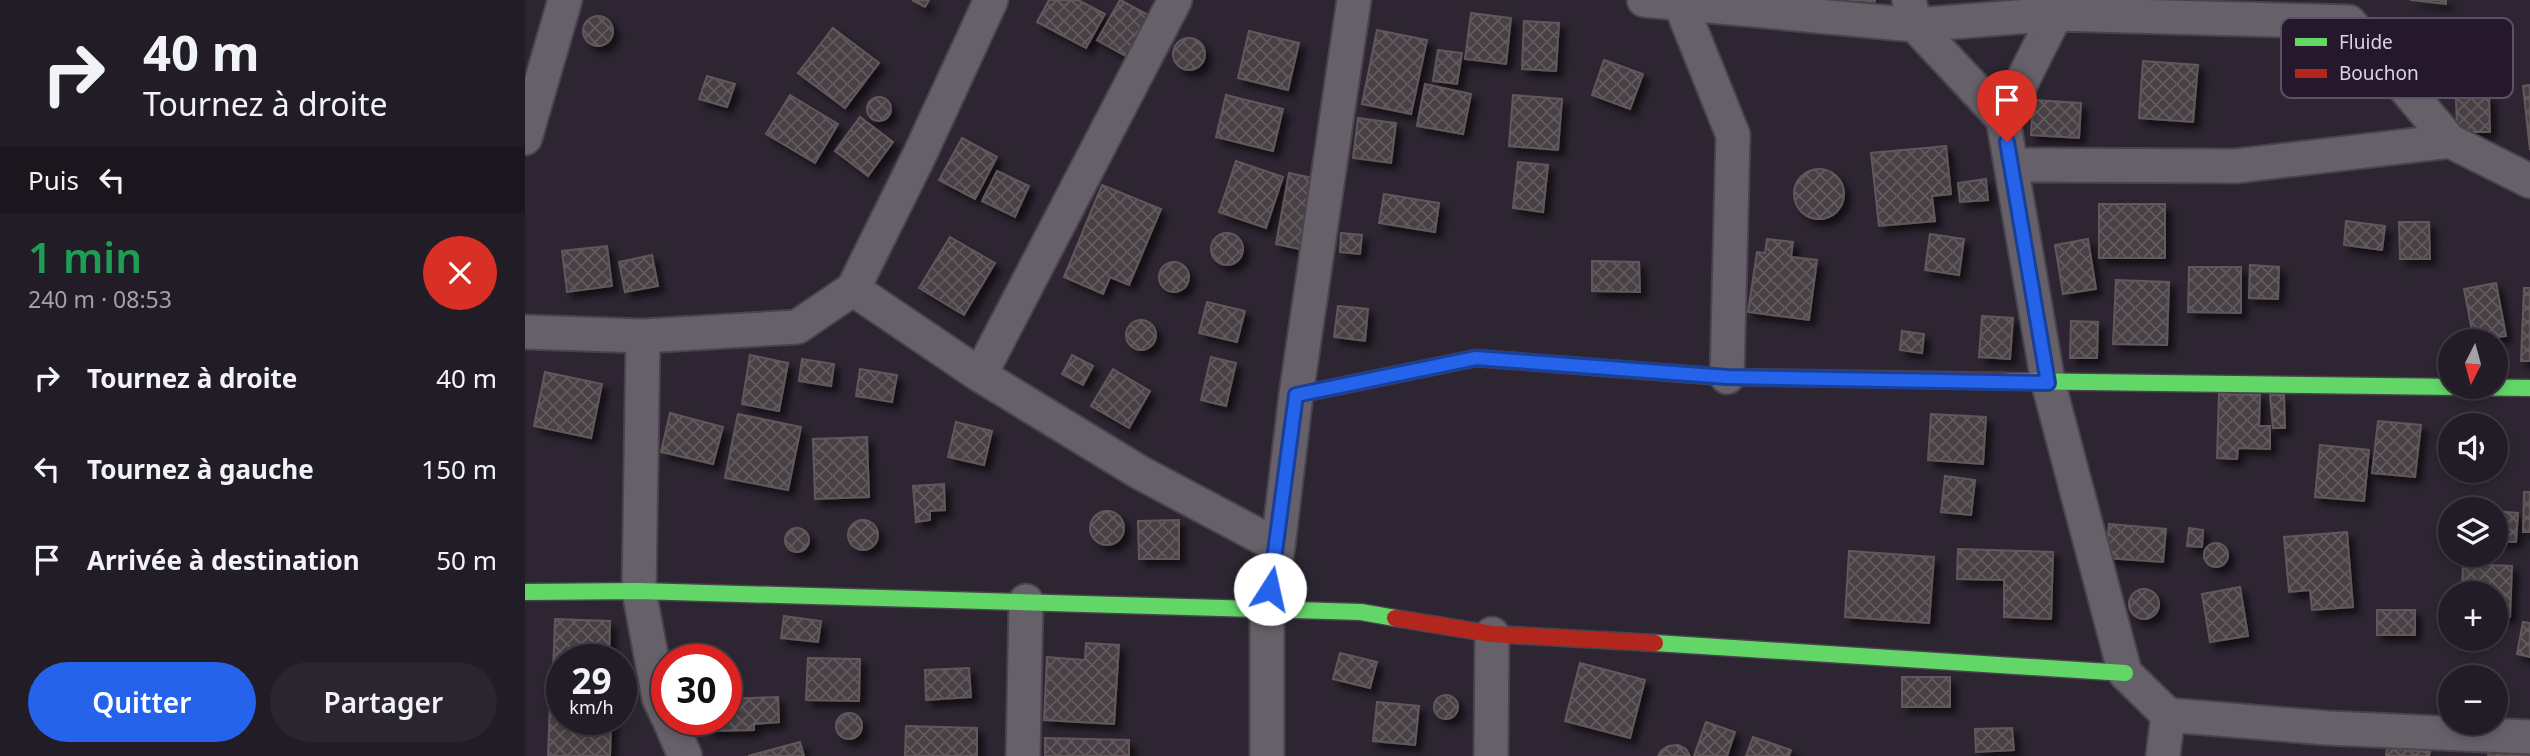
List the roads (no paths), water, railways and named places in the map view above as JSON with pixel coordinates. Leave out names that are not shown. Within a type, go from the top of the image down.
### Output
[{"type":"street","points":[[525,138],[565,0]]},
{"type":"street","points":[[525,332],[643,336],[797,327],[853,289],[919,156],[991,0]]},
{"type":"street","points":[[980,374],[1175,0]]},
{"type":"street","points":[[1267,756],[1267,610],[1354,0]]},
{"type":"street","points":[[1644,0],[1912,12],[2056,14],[2350,11]]},
{"type":"street","points":[[1679,3],[1733,135],[1727,377]]},
{"type":"street","points":[[1912,12],[2003,118],[2048,383],[2125,673],[2168,715],[2328,729],[2530,737]]},
{"type":"street","points":[[2003,118],[2056,14]]},
{"type":"street","points":[[2417,98],[2450,141],[2530,181]]},
{"type":"street","points":[[2011,165],[2236,166],[2450,141]]},
{"type":"street","points":[[853,289],[980,374],[1139,472],[1278,546]]},
{"type":"street","points":[[643,336],[639,592],[651,656]]},
{"type":"street","points":[[1296,395],[1476,358],[1727,377],[2530,388]]},
{"type":"street","points":[[525,592],[1026,601],[1361,612],[1492,634],[1821,652],[2125,673]]},
{"type":"street","points":[[1023,756],[1026,601]]},
{"type":"street","points":[[1491,756],[1492,634]]},
{"type":"street","points":[[2163,756],[2168,715]]},
{"type":"street","points":[[676,735],[685,756]]}]
